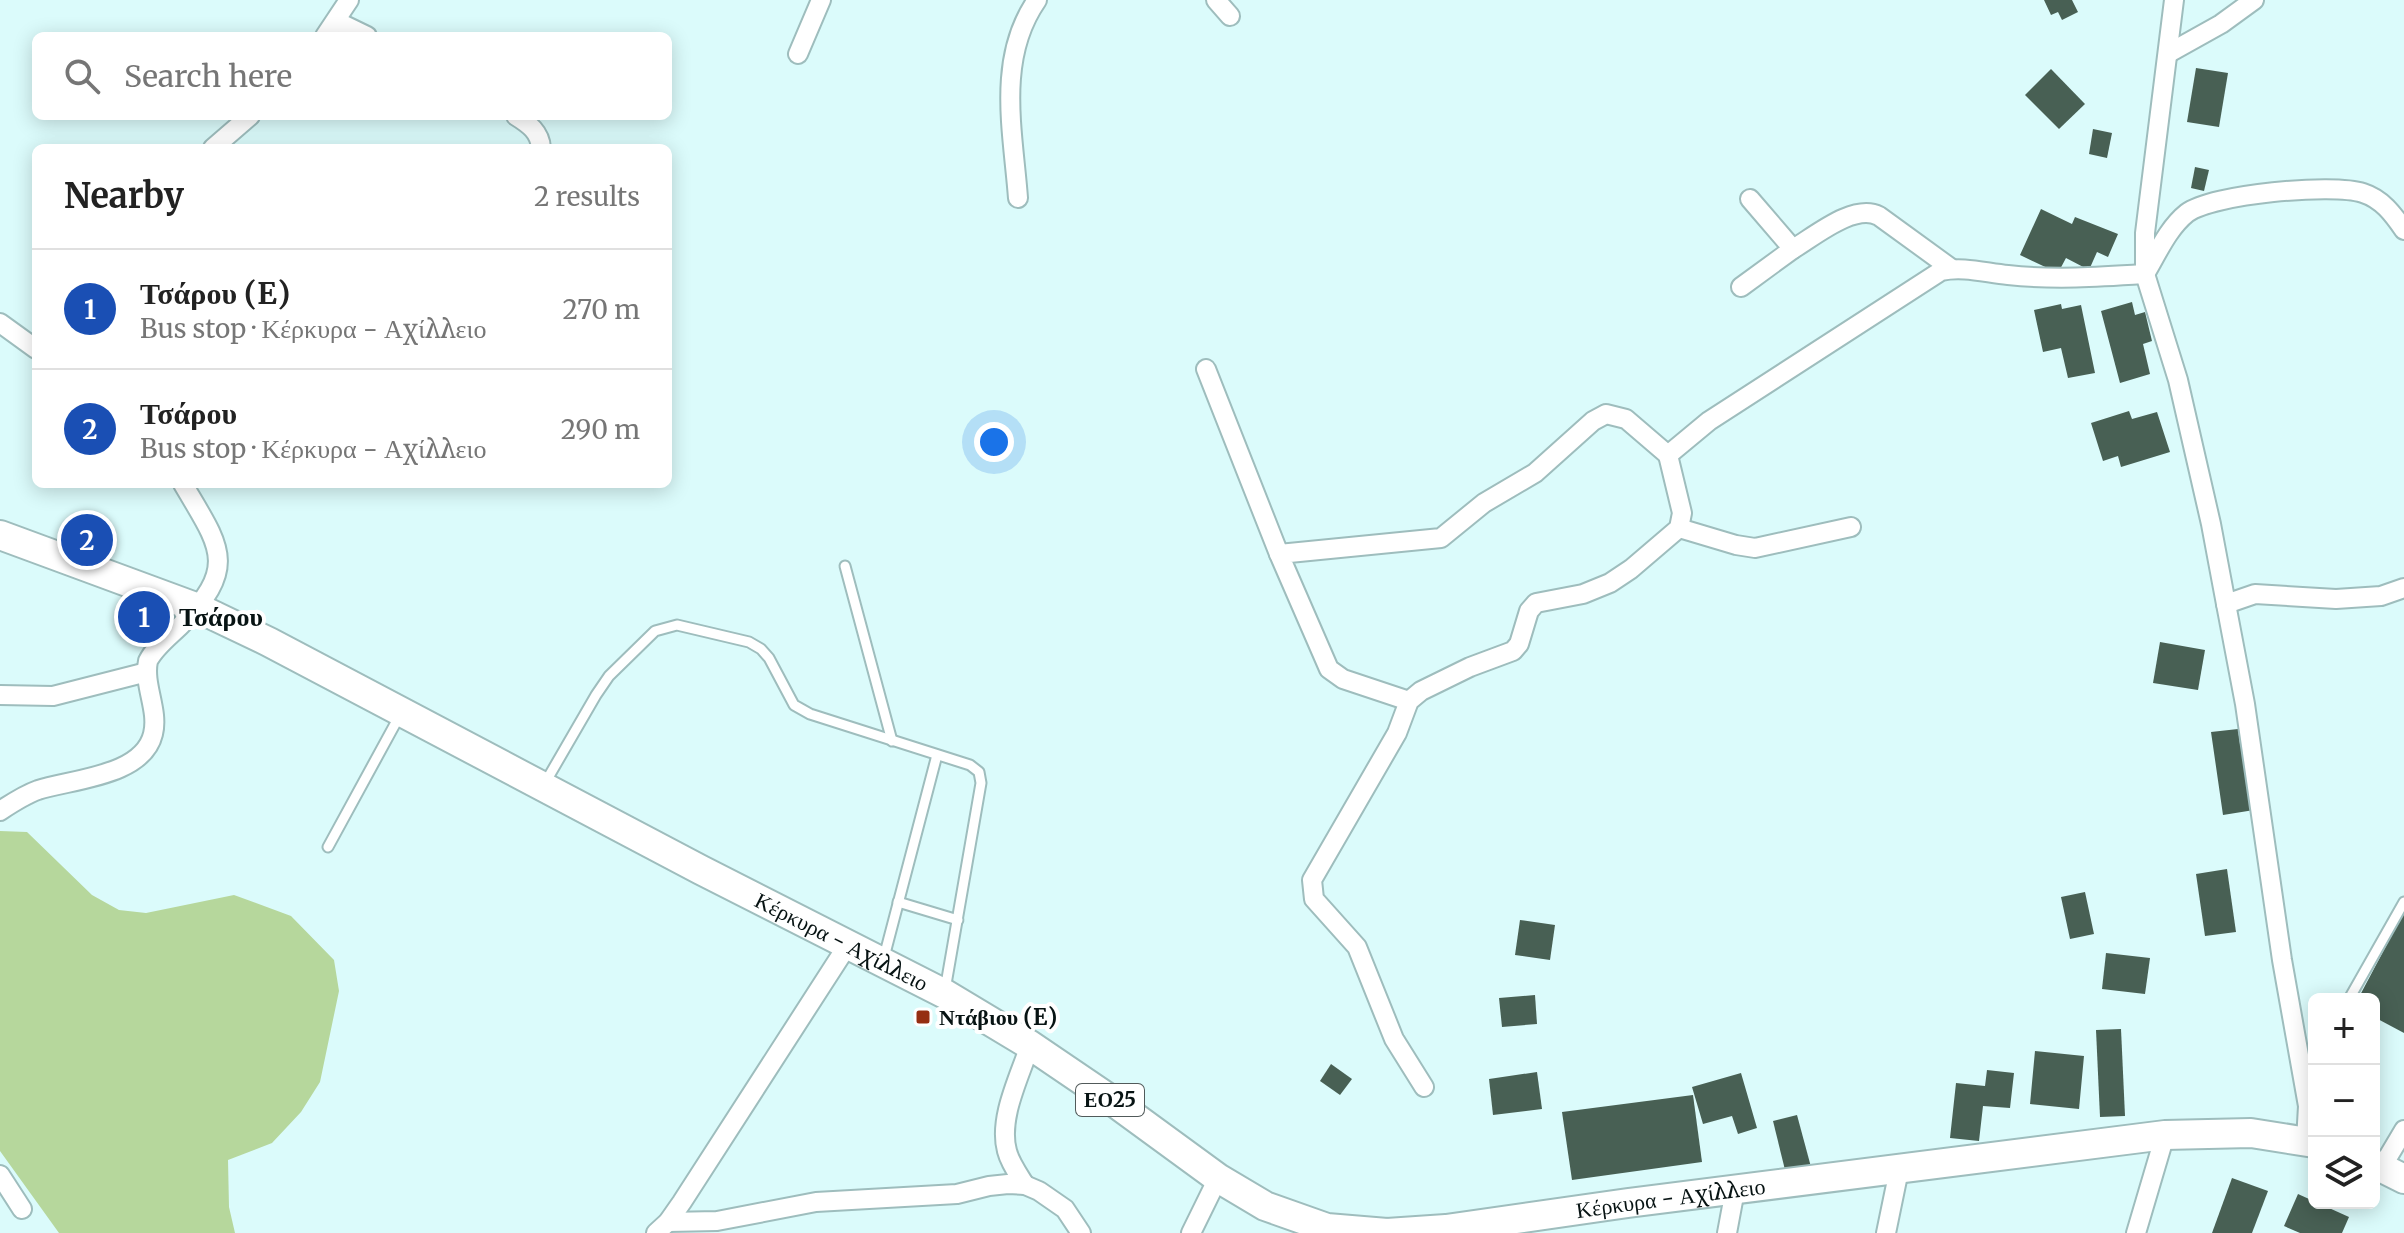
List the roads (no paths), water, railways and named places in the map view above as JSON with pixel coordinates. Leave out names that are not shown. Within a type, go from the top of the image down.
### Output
[{"type":"main road","name":"Κέρκυρα - Αχίλλειο","points":[[0,535],[198,608],[849,943],[945,994],[1030,1045],[1218,1178],[1265,1206],[1327,1228],[1387,1233],[1446,1229],[2165,1135],[2240,1132],[2308,1142]]},
{"type":"street","points":[[330,29],[349,0]]},
{"type":"street","points":[[798,54],[821,0]]},
{"type":"street","points":[[1018,198],[1010,65],[1021,26],[1037,0]]},
{"type":"street","points":[[1216,0],[1230,16]]},
{"type":"street","points":[[2174,0],[2145,233],[2145,274],[2178,380],[2211,524],[2245,704],[2282,960],[2308,1106],[2310,1137]]},
{"type":"street","points":[[2169,53],[2221,24],[2254,0]]},
{"type":"street","points":[[218,144],[245,120]]},
{"type":"street","points":[[522,120],[532,127],[541,144]]},
{"type":"street","points":[[2145,274],[2176,223],[2188,212],[2212,200],[2294,191],[2351,190],[2379,201],[2404,230]]},
{"type":"street","points":[[1750,199],[1793,249]]},
{"type":"street","points":[[1741,287],[1793,249],[1851,214],[1868,211],[1952,269]]},
{"type":"street","points":[[1668,455],[1709,421],[1941,271],[1952,269],[2009,276],[2082,278],[2145,274]]},
{"type":"street","points":[[0,323],[32,346]]},
{"type":"street","points":[[1206,369],[1279,554],[1329,669],[1343,679],[1409,701]]},
{"type":"street","points":[[1279,554],[1441,538],[1484,503],[1535,473],[1593,421],[1606,414],[1626,419],[1668,455],[1682,513],[1679,528],[1610,583],[1583,594],[1536,603],[1529,611],[1521,640],[1513,651],[1470,667],[1421,691],[1409,701],[1397,733],[1315,875],[1311,887],[1318,905],[1357,947],[1394,1039],[1424,1087]]},
{"type":"street","points":[[0,811],[35,791],[118,769],[140,758],[153,738],[155,726],[147,672],[150,656],[198,608],[211,589],[219,562],[214,539],[185,488]]},
{"type":"street","points":[[1679,528],[1755,548],[1851,527]]},
{"type":"street","points":[[2226,604],[2255,594],[2336,599],[2381,596],[2404,588]]},
{"type":"street","points":[[0,695],[53,696],[147,672]]},
{"type":"street","points":[[662,1227],[849,943]]},
{"type":"street","points":[[1025,1185],[1010,1160],[1005,1139],[1012,1101],[1030,1045]]},
{"type":"street","points":[[2387,1170],[2404,1130]]},
{"type":"street","points":[[2136,1233],[2165,1135]]},
{"type":"street","points":[[1886,1233],[1899,1170]]},
{"type":"street","points":[[0,1175],[22,1209]]},
{"type":"street","points":[[1191,1233],[1218,1178]]},
{"type":"street","points":[[662,1227],[717,1221],[816,1202],[957,1194],[989,1186],[1025,1185],[1065,1209],[1081,1233]]},
{"type":"street","points":[[1727,1233],[1735,1190]]},
{"type":"lane","points":[[845,566],[892,741]]},
{"type":"lane","points":[[543,786],[609,676],[655,631],[677,625],[749,642],[769,658],[794,705],[833,723],[970,765],[981,778],[945,994]]},
{"type":"lane","points":[[328,847],[402,712]]},
{"type":"lane","points":[[883,961],[937,755]]},
{"type":"lane","points":[[898,902],[958,920]]},
{"type":"lane","points":[[2352,993],[2404,902]]},
{"type":"place","name":"Τσάρου","points":[[87,540]]},
{"type":"place","name":"Τσάρου (E)","points":[[144,617]]},
{"type":"place","name":"Ντάβιου (E)","points":[[923,1017]]},
{"type":"district","name":"Τσάρου","points":[[221,617]]}]
